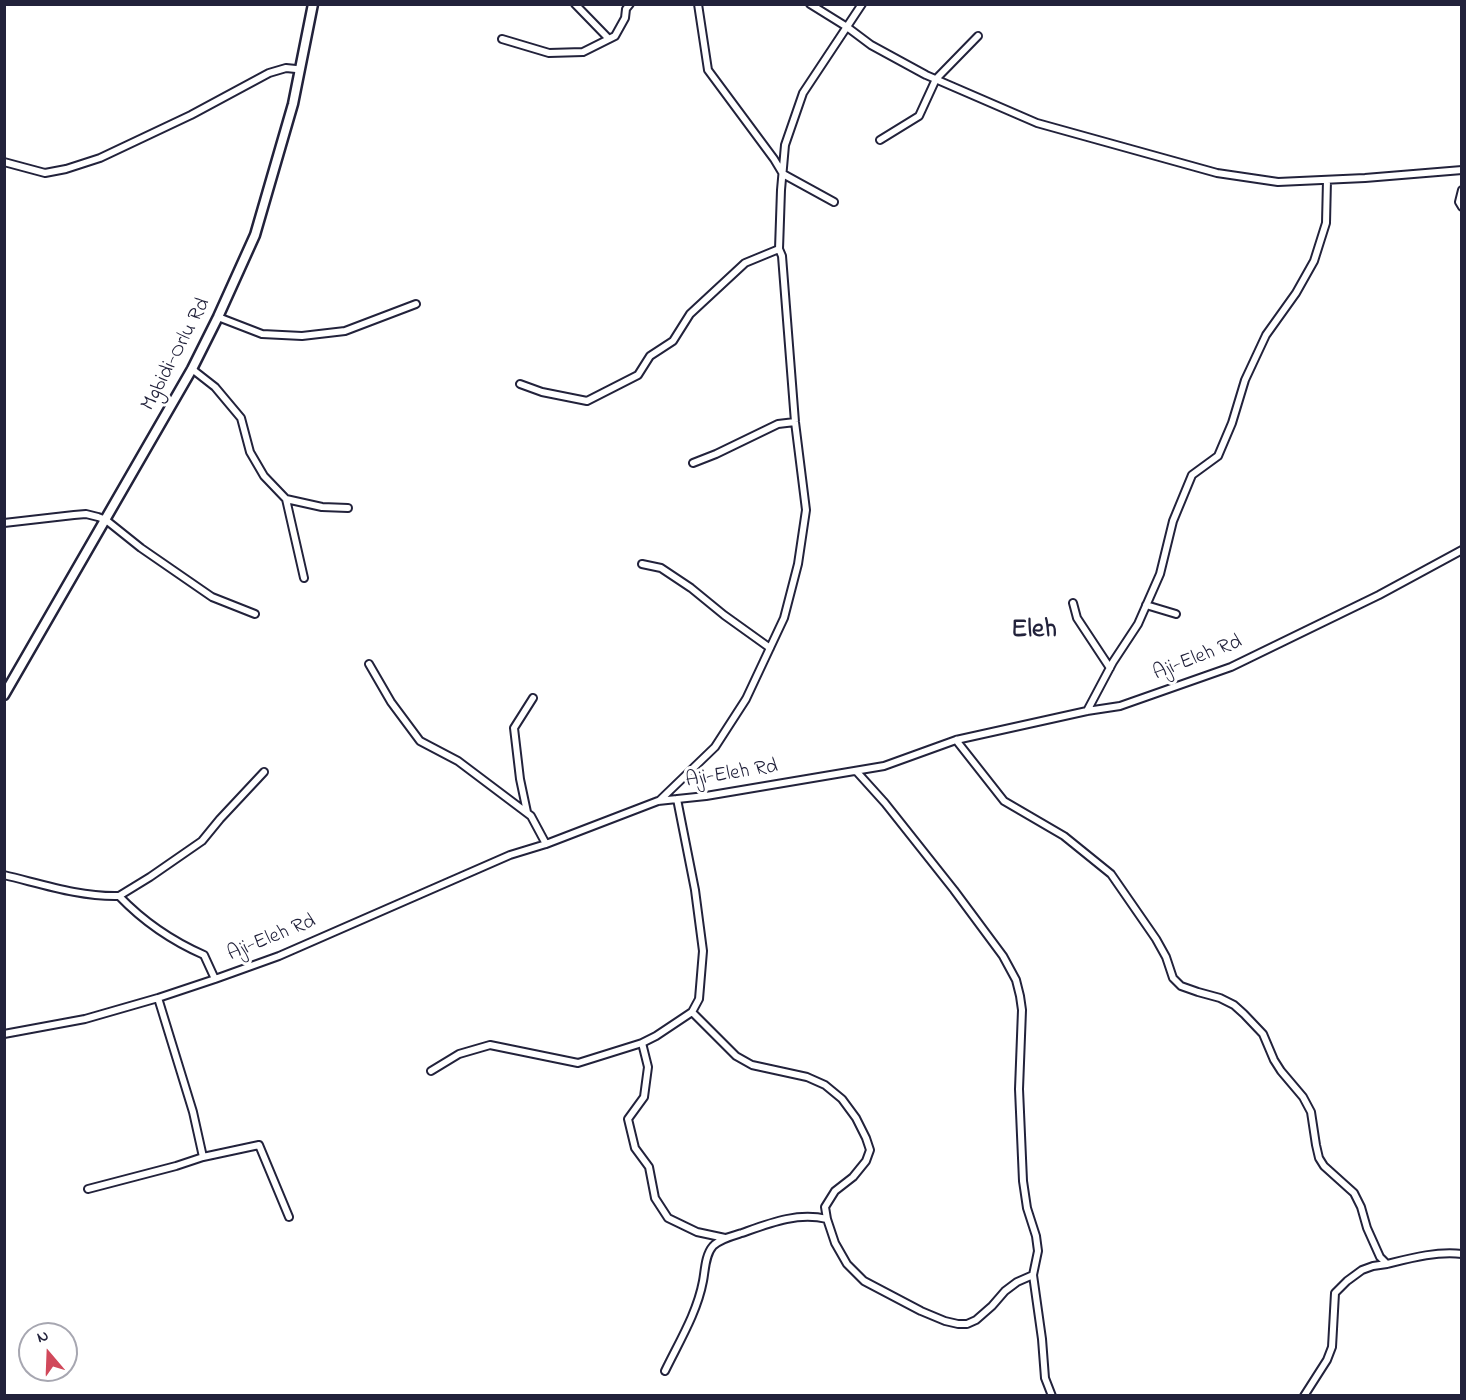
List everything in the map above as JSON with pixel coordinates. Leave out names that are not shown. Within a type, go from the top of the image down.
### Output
[{"type":"main road","name":"Mgbidi-Orlu Rd","points":[[4,695],[192,369],[255,235],[293,104],[313,4]]},
{"type":"street","points":[[575,4],[609,39]]},
{"type":"street","points":[[502,39],[549,53],[583,52],[615,36],[630,4]]},
{"type":"street","points":[[698,4],[708,70],[783,174],[834,202]]},
{"type":"street","points":[[810,4],[871,45],[936,79],[1037,123],[1216,173],[1278,182],[1461,170]]},
{"type":"street","points":[[658,801],[715,747],[746,699],[784,618],[798,564],[806,510],[795,422],[782,256],[779,249],[785,145],[803,93],[862,4]]},
{"type":"street","points":[[880,140],[919,116],[936,79],[978,36]]},
{"type":"street","points":[[4,162],[45,173],[66,169],[100,158],[191,116],[269,73],[286,68],[300,71]]},
{"type":"street","points":[[1087,711],[1110,668],[1138,624],[1160,574],[1173,521],[1192,475],[1218,456],[1232,423],[1245,380],[1266,335],[1296,293],[1314,261],[1326,223],[1327,180]]},
{"type":"street","points":[[1461,190],[1459,202],[1461,207]]},
{"type":"street","points":[[520,384],[542,392],[587,401],[638,375],[650,356],[673,341],[690,314],[745,263],[779,249]]},
{"type":"street","points":[[218,317],[262,334],[302,336],[345,331],[416,304]]},
{"type":"street","points":[[192,369],[215,387],[241,418],[250,452],[264,476],[286,499],[304,578]]},
{"type":"street","points":[[693,463],[778,424],[795,422]]},
{"type":"street","points":[[286,499],[322,507],[348,508]]},
{"type":"street","points":[[4,523],[86,514],[106,520],[141,548],[212,597],[255,614]]},
{"type":"street","name":"Aji-Eleh Rd","points":[[4,1034],[85,1019],[158,998],[279,956],[510,855],[546,844],[658,801],[857,772],[884,766],[956,740],[1087,711],[1120,706],[1231,667],[1379,595],[1461,550]]},
{"type":"street","points":[[642,564],[661,568],[684,583],[770,648]]},
{"type":"street","points":[[1072,603],[1077,618],[1110,668]]},
{"type":"street","points":[[1146,605],[1176,614]]},
{"type":"street","points":[[369,664],[391,702],[420,741],[459,761],[531,816],[546,844]]},
{"type":"street","points":[[527,813],[514,728],[532,698]]},
{"type":"street","points":[[956,740],[1004,801],[1064,836],[1111,874],[1156,939],[1166,957],[1173,978],[1181,986],[1220,998],[1234,1005],[1263,1034],[1281,1071],[1303,1097],[1311,1112],[1319,1158],[1324,1166],[1354,1193],[1380,1257],[1387,1264]]},
{"type":"street","points":[[4,875],[61,889],[100,896],[119,896],[202,841],[264,772]]},
{"type":"street","points":[[857,772],[885,802],[954,890],[1003,956],[1016,980],[1022,1010],[1019,1089],[1023,1181],[1027,1208],[1036,1236],[1038,1251],[1033,1275],[1045,1378],[1052,1395]]},
{"type":"street","points":[[431,1071],[459,1054],[490,1045],[578,1063],[642,1043],[692,1012],[699,999],[703,951],[695,890],[676,800]]},
{"type":"street","points":[[119,896],[132,910],[165,934],[204,955],[214,979]]},
{"type":"street","points":[[158,998],[193,1112],[203,1157]]},
{"type":"street","points":[[692,1012],[736,1056],[752,1065],[798,1075],[825,1085],[842,1099],[856,1119],[870,1150],[866,1161],[853,1177],[835,1191],[825,1207],[835,1243],[847,1264],[864,1281],[921,1311],[945,1321],[967,1324],[976,1320],[1017,1282],[1033,1275]]},
{"type":"street","points":[[642,1043],[648,1067],[644,1097],[628,1119],[635,1148],[649,1167],[655,1198],[668,1218],[697,1232],[725,1238]]},
{"type":"street","points":[[88,1189],[203,1157],[259,1145],[289,1217]]},
{"type":"street","points":[[665,1371],[695,1311],[709,1252],[714,1245],[725,1238],[783,1218],[809,1216],[827,1219]]},
{"type":"street","points":[[1304,1395],[1327,1360],[1332,1347],[1335,1293],[1347,1281],[1362,1270],[1373,1266],[1442,1254],[1461,1254]]},
{"type":"district","name":"Eleh","points":[[1034,632]]}]
